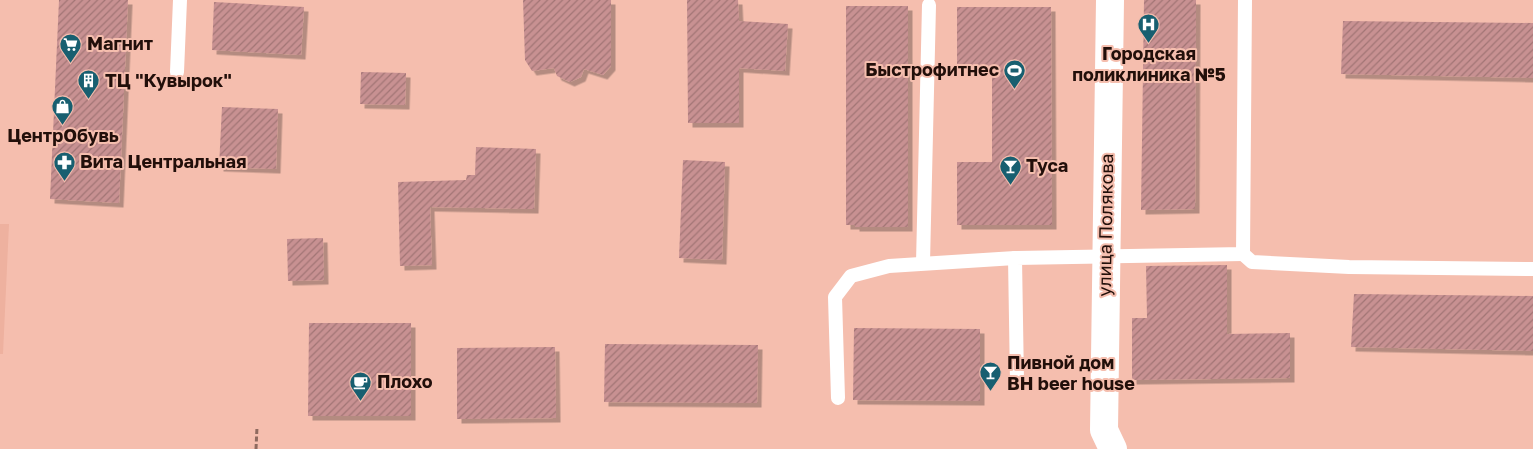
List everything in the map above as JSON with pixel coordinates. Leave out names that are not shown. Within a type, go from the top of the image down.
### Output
[{"type":"street","name":"улица Полякова","points":[[1110,0],[1104,256],[1104,430],[1113,449]]},
{"type":"lane","points":[[177,72],[180,0]]},
{"type":"lane","points":[[1243,254],[1245,0]]},
{"type":"lane","points":[[922,263],[929,5]]},
{"type":"lane","points":[[838,398],[835,297],[852,276],[889,266],[1015,258],[1243,254],[1252,262],[1349,267],[1533,269]]},
{"type":"lane","points":[[1015,258],[1017,382]]},
{"type":"path","points":[[256,449],[257,427]]},
{"type":"shaded area","points":[[0,224],[9,224],[3,354],[0,354]]},
{"type":"building","name":"ТЦ \"Кувырок\"","points":[[59,0],[128,0],[119,203],[50,199]]},
{"type":"building","points":[[523,0],[611,0],[611,66],[603,75],[584,69],[581,77],[570,82],[557,76],[554,68],[532,71],[525,60]]},
{"type":"building","points":[[687,0],[738,0],[739,21],[788,24],[785,71],[739,68],[739,123],[688,123]]},
{"type":"building","points":[[1144,0],[1196,0],[1195,209],[1141,210]]},
{"type":"building","points":[[214,2],[304,7],[301,55],[212,50]]},
{"type":"building","points":[[846,6],[908,6],[908,227],[855,227],[855,225],[846,225]]},
{"type":"building","points":[[957,7],[1051,7],[1052,225],[957,225],[957,162],[992,162],[992,65],[957,66]]},
{"type":"building","points":[[1343,21],[1533,23],[1533,78],[1341,74]]},
{"type":"building","points":[[361,72],[406,73],[405,105],[360,104]]},
{"type":"building","points":[[222,107],[278,109],[276,169],[219,167]]},
{"type":"building","points":[[476,147],[536,149],[534,209],[430,207],[432,265],[400,266],[398,182],[466,180],[467,175],[475,175]]},
{"type":"building","points":[[683,160],[725,162],[722,260],[679,258]]},
{"type":"building","points":[[323,238],[324,280],[288,281],[287,239]]},
{"type":"building","points":[[1227,265],[1227,334],[1290,333],[1290,378],[1132,380],[1132,318],[1147,318],[1146,266]]},
{"type":"building","points":[[1354,294],[1533,296],[1533,351],[1351,347]]},
{"type":"building","points":[[309,323],[411,323],[411,416],[308,416]]},
{"type":"building","points":[[854,328],[980,329],[980,401],[853,400]]},
{"type":"building","points":[[605,344],[758,345],[757,403],[604,402]]},
{"type":"building","points":[[555,347],[556,418],[457,419],[457,348]]},
{"type":"place","name":"Городская поликлиника №5","points":[[1149,43]]},
{"type":"place","name":"Магнит","points":[[71,63]]},
{"type":"place","name":"Быстрофитнес","points":[[1015,89]]},
{"type":"place","name":"ТЦ \"Кувырок\"","points":[[89,100]]},
{"type":"place","name":"ЦентрОбувь","points":[[63,125]]},
{"type":"place","name":"Вита Центральная","points":[[64,181]]},
{"type":"place","name":"Туса","points":[[1010,185]]},
{"type":"place","name":"Пивной дом BH beer house","points":[[991,392]]},
{"type":"place","name":"Плохо","points":[[361,401]]}]
